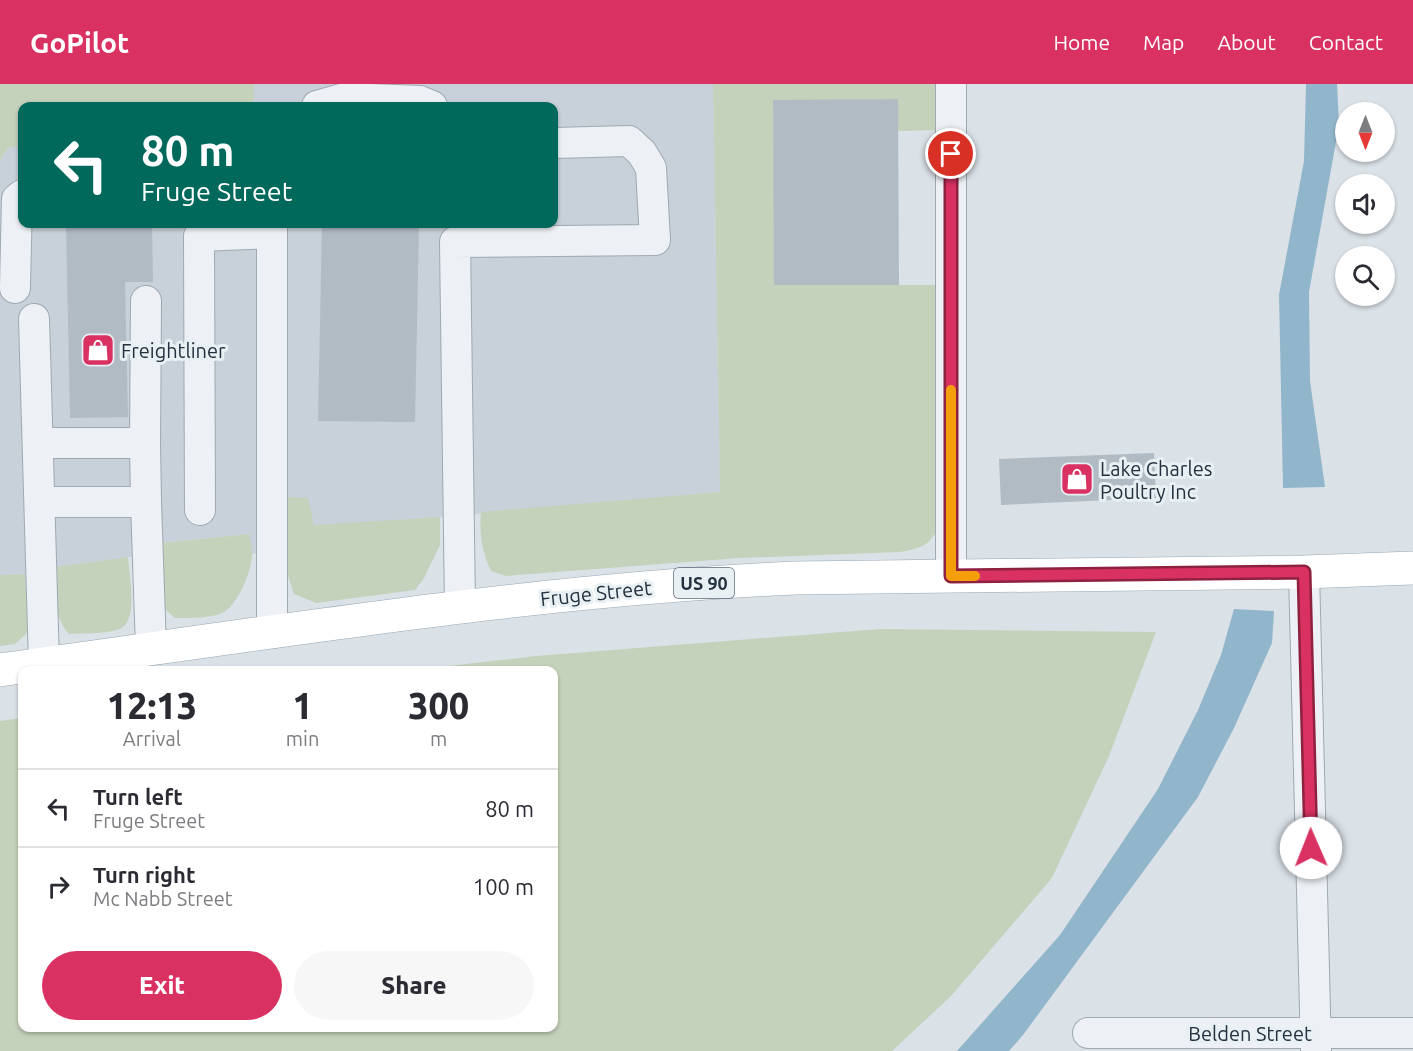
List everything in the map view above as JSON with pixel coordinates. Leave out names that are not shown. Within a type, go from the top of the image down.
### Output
[{"type":"main road","name":"Fruge Street","points":[[29,666],[336,623],[642,588],[726,581],[795,578],[1304,572],[1413,568]]},
{"type":"main road","name":"Fruge Street","points":[[0,670],[18,668]]},
{"type":"street","points":[[951,84],[951,576]]},
{"type":"street","points":[[331,102],[370,92],[422,102]]},
{"type":"street","points":[[460,608],[454,233],[655,240],[651,168],[642,153],[629,141],[558,143]]},
{"type":"street","points":[[15,288],[18,198]]},
{"type":"street","points":[[200,510],[199,236],[272,228],[272,633]]},
{"type":"street","points":[[146,301],[145,443],[151,649]]},
{"type":"street","points":[[34,319],[44,664]]},
{"type":"street","points":[[38,443],[145,443]]},
{"type":"street","points":[[40,502],[146,502]]},
{"type":"street","points":[[1304,572],[1316,1042]]},
{"type":"street","name":"Belden Street","points":[[1088,1033],[1316,1042],[1413,1033]]},
{"type":"shaded area","points":[[254,84],[713,84],[720,492],[314,526],[280,551],[252,554],[248,534],[161,543],[161,555],[55,567],[25,574],[0,575],[0,160],[8,148],[18,146],[18,228],[558,228],[558,102],[253,102]]},
{"type":"green space","points":[[0,84],[254,84],[253,102],[18,102],[18,146],[8,148],[0,160]]},
{"type":"green space","points":[[713,84],[940,84],[941,130],[898,131],[898,99],[773,101],[775,285],[940,285],[941,521],[926,544],[900,552],[739,558],[506,576],[491,571],[482,542],[481,512],[720,492]]},
{"type":"green space","points":[[283,497],[308,498],[314,525],[440,517],[440,545],[424,578],[415,590],[316,603],[294,594],[280,551]]},
{"type":"green space","points":[[249,534],[252,553],[250,568],[243,587],[228,609],[212,616],[180,618],[175,618],[166,610],[160,600],[161,543]]},
{"type":"green space","points":[[128,557],[132,598],[129,619],[124,626],[105,632],[69,634],[57,611],[55,567]]},
{"type":"green space","points":[[25,574],[28,632],[15,644],[0,646],[0,575]]},
{"type":"green space","points":[[880,629],[1156,632],[1109,756],[1052,878],[951,996],[892,1051],[0,1051],[0,721],[18,719],[18,1032],[558,1032],[558,666],[449,666],[536,656]]},
{"type":"water","points":[[1306,84],[1337,84],[1335,147],[1309,292],[1310,381],[1325,487],[1283,488],[1279,295],[1304,161]]},
{"type":"water","points":[[1234,609],[1274,611],[1272,643],[1234,728],[1198,797],[1009,1051],[957,1051],[1060,935],[1158,789],[1198,710],[1221,655]]},
{"type":"building","points":[[898,99],[899,285],[774,285],[773,100]]},
{"type":"building","name":"Freightliner","points":[[66,228],[152,228],[153,282],[125,282],[128,417],[70,418]]},
{"type":"building","points":[[322,228],[419,228],[415,422],[318,421]]},
{"type":"building","name":"Lake Charles Poultry Inc","points":[[1154,453],[1156,498],[1001,505],[999,459]]},
{"type":"slow traffic","points":[[951,390],[951,576],[975,576]]},
{"type":"place","name":"Freightliner","points":[[98,350]]},
{"type":"place","name":"Lake Charles Poultry Inc","points":[[1077,479]]},
{"type":"route","points":[[951,154],[951,576],[1304,572],[1311,848]]}]
